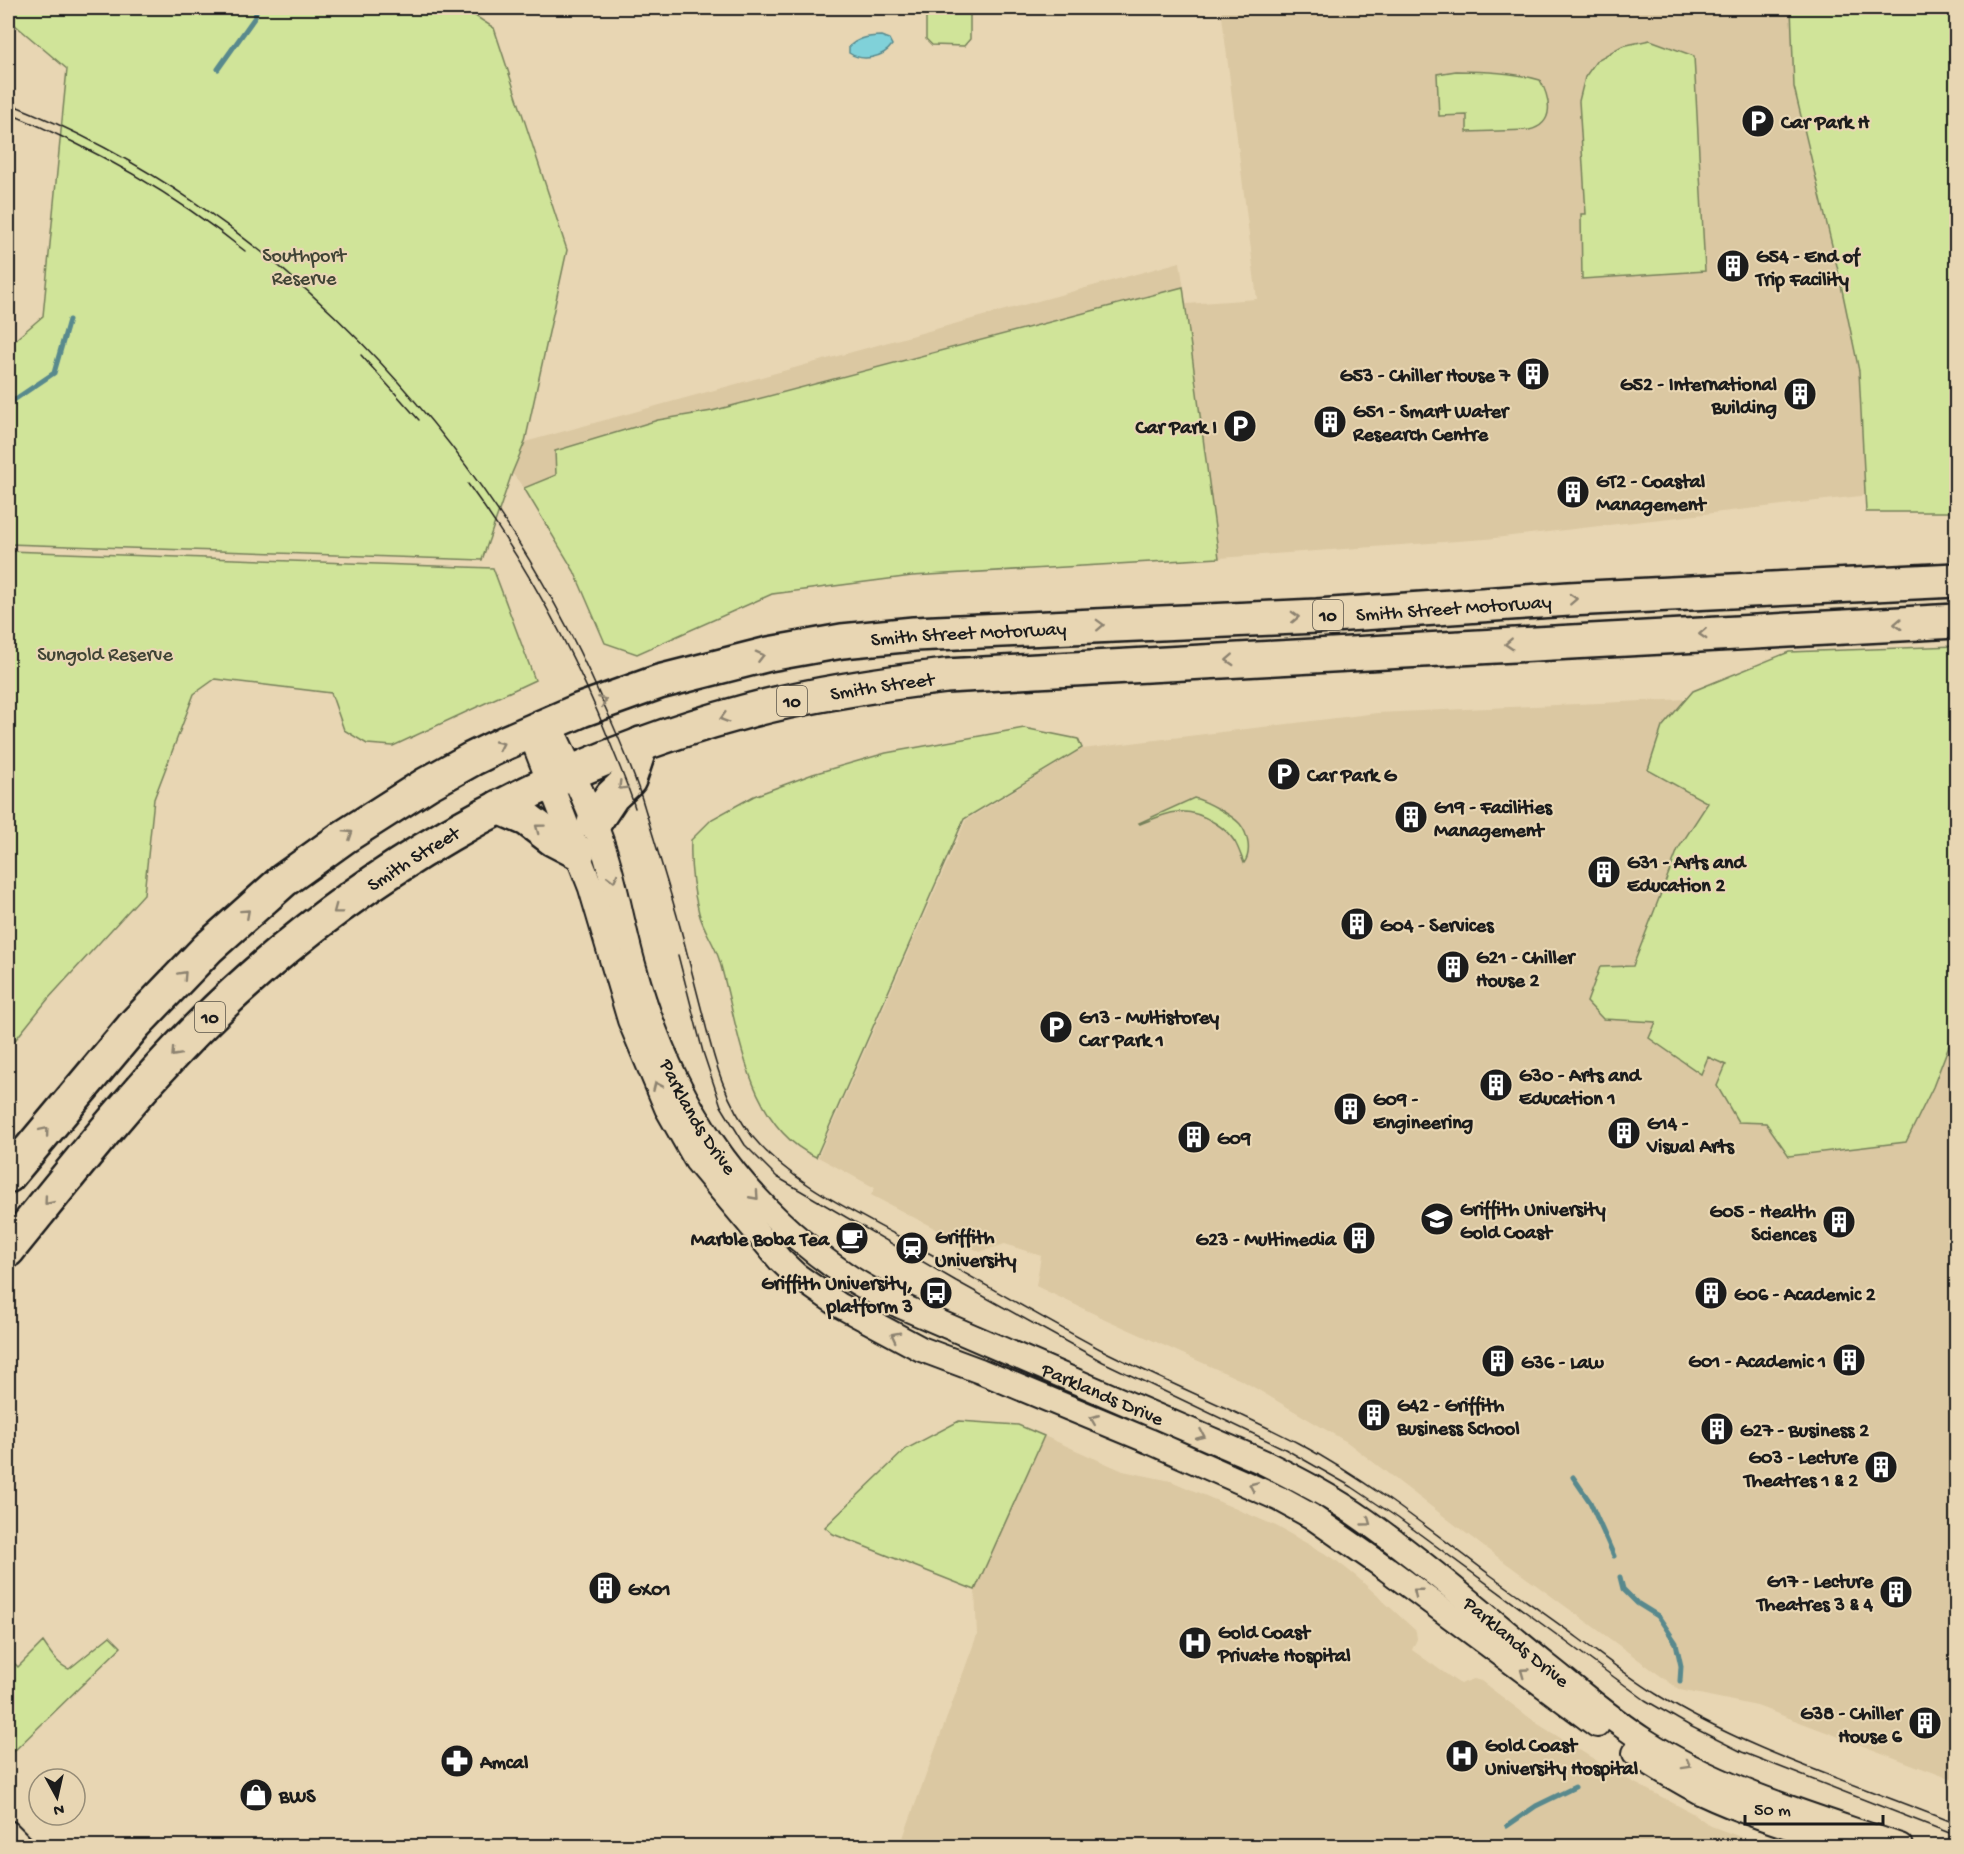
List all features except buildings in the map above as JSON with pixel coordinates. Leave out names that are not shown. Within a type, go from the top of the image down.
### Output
[{"type":"highway","name":"Smith Street Motorway","points":[[540,728],[621,694],[703,670],[769,654],[842,641],[914,634],[1317,616],[1569,599],[1956,580]]},
{"type":"highway","name":"Smith Street Motorway","points":[[946,676],[1956,621]]},
{"type":"highway","name":"Smith Street","points":[[8,1250],[148,1081],[228,999],[280,953],[383,876],[499,807],[561,777],[641,744],[707,722],[798,699],[879,684],[946,676]]},
{"type":"highway","name":"10","points":[[8,1176],[136,1023],[208,948],[284,880],[344,837],[427,784],[496,747],[540,728]]},
{"type":"highway","points":[[594,823],[612,796],[629,780],[641,744]]},
{"type":"highway","points":[[499,807],[527,819],[553,839],[578,852]]},
{"type":"street","name":"Parklands Drive","points":[[540,728],[561,777],[578,852],[594,897],[630,1020],[667,1108],[683,1139],[710,1178],[769,1249],[796,1275],[839,1305],[921,1349],[1149,1441],[1280,1498],[1311,1516],[1387,1569],[1622,1744],[1677,1779],[1739,1808],[1850,1846]]},
{"type":"street","name":"Parklands Drive","points":[[561,777],[594,823],[612,874],[633,967],[646,1007],[658,1041],[701,1128],[717,1152],[775,1218],[822,1258],[847,1276],[901,1306],[1110,1395],[1291,1476],[1366,1520],[1448,1583],[1586,1697],[1644,1740],[1719,1781],[1900,1846]]},
{"type":"street","points":[[8,1833],[21,1846]]},
{"type":"shaded area","points":[[1221,8],[1956,8],[1956,485],[1486,539],[912,576],[772,595],[574,571],[524,488],[512,473],[525,442],[1180,262],[1186,304],[1257,299]]},
{"type":"shaded area","name":"Griffith University Gold Coast","points":[[1798,694],[1956,704],[1956,1781],[1757,1706],[1680,1690],[1484,1547],[1347,1442],[1243,1381],[1036,1286],[1041,1256],[1005,1244],[980,1252],[871,1195],[875,1188],[818,1157],[966,820],[1082,749],[1377,713]]},
{"type":"shaded area","name":"Gold Coast Private Hospital","points":[[1044,1436],[1123,1471],[1171,1481],[1276,1526],[1333,1558],[1416,1631],[1417,1639],[1412,1650],[1460,1684],[1474,1679],[1481,1681],[1538,1724],[1616,1773],[1694,1814],[1711,1826],[1765,1846],[900,1846],[977,1635],[975,1590]]},
{"type":"green space","name":"Southport Reserve","points":[[8,8],[463,8],[494,28],[567,250],[525,442],[482,560],[8,544],[8,346],[43,316],[67,69],[8,19]]},
{"type":"green space","points":[[926,8],[970,8],[970,39],[964,46],[932,45],[926,39]]},
{"type":"green space","points":[[1791,8],[1956,8],[1956,512],[1866,512],[1859,371],[1837,266],[1794,87]]},
{"type":"green space","points":[[1650,40],[1694,56],[1705,271],[1582,279],[1581,214],[1586,214],[1579,101],[1585,77],[1597,60],[1622,46]]},
{"type":"green space","points":[[1456,71],[1498,72],[1540,80],[1548,102],[1544,122],[1529,130],[1467,132],[1467,115],[1439,116],[1437,74]]},
{"type":"green space","points":[[1183,287],[1219,558],[912,576],[772,594],[637,654],[605,643],[574,571],[524,488],[556,475],[555,451],[658,420],[712,411]]},
{"type":"green space","name":"Sungold Reserve","points":[[8,551],[493,568],[535,680],[393,746],[367,744],[344,730],[331,693],[215,679],[194,694],[154,799],[144,894],[48,999],[8,1049]]},
{"type":"green space","points":[[1956,646],[1956,1027],[1933,1087],[1906,1142],[1789,1156],[1766,1123],[1738,1122],[1717,1086],[1726,1065],[1708,1057],[1701,1074],[1649,1038],[1656,1022],[1603,1019],[1587,1002],[1600,967],[1633,966],[1678,849],[1708,803],[1648,770],[1662,727],[1693,691],[1789,652]]},
{"type":"green space","points":[[1024,728],[1078,739],[1082,748],[964,819],[816,1157],[792,1142],[774,1122],[759,1098],[748,1071],[719,959],[699,913],[692,877],[691,840],[712,819],[754,796],[813,774],[886,753]]},
{"type":"green space","points":[[1194,798],[1218,809],[1240,824],[1248,843],[1248,854],[1244,863],[1229,834],[1215,823],[1195,813],[1169,813],[1139,823]]},
{"type":"green space","points":[[959,1421],[1018,1425],[1044,1436],[975,1590],[833,1534],[825,1527],[906,1449]]},
{"type":"green space","points":[[110,1636],[121,1647],[8,1757],[8,1660],[10,1659],[18,1667],[43,1642],[57,1661],[69,1669]]},
{"type":"water","points":[[881,36],[889,39],[892,45],[878,56],[866,58],[849,53],[849,47],[856,41]]},
{"type":"waterway","points":[[218,69],[255,17],[257,8]]},
{"type":"waterway","points":[[8,404],[54,373],[69,320]]},
{"type":"waterway","points":[[1573,1477],[1590,1502],[1614,1556]]},
{"type":"waterway","points":[[1620,1577],[1623,1589],[1637,1603],[1658,1616],[1676,1643],[1681,1666],[1680,1681]]},
{"type":"waterway","points":[[1507,1826],[1536,1806],[1575,1787]]},
{"type":"tram line","points":[[8,103],[105,148],[197,204],[282,269],[362,343],[434,424],[498,511],[554,603],[623,748],[642,799],[667,881],[722,1082],[743,1123],[768,1153],[825,1196],[1076,1336],[1298,1443],[1348,1472],[1636,1681],[1691,1715],[1765,1750],[1956,1824]]},
{"type":"tram line","points":[[8,113],[70,141],[131,173],[190,210],[245,251]]},
{"type":"tram line","points":[[361,355],[419,420]]},
{"type":"tram line","points":[[468,484],[529,576],[564,640],[595,706],[635,808]]},
{"type":"tram line","points":[[678,955],[703,1052],[721,1106],[745,1145],[777,1177],[956,1281],[1103,1362],[1285,1449],[1352,1487],[1398,1518],[1645,1700],[1690,1726],[1742,1752],[1952,1834]]},
{"type":"place","name":"Car Park H","points":[[1758,121]]},
{"type":"place","name":"G54 - End of Trip Facility","points":[[1733,266]]},
{"type":"place","name":"G53 - Chiller House 7","points":[[1533,374]]},
{"type":"place","name":"G52 - International Building","points":[[1800,394]]},
{"type":"place","name":"G51 - Smart Water Research Centre","points":[[1330,422]]},
{"type":"place","name":"Car Park I","points":[[1240,426]]},
{"type":"place","name":"GT2 - Coastal Management","points":[[1573,492]]},
{"type":"place","name":"Car Park G","points":[[1284,774]]},
{"type":"place","name":"G19 - Facilities Management","points":[[1411,817]]},
{"type":"place","name":"G31 - Arts and Education 2","points":[[1604,872]]},
{"type":"place","name":"G04 - Services","points":[[1357,924]]},
{"type":"place","name":"G21 - Chiller House 2","points":[[1453,967]]},
{"type":"place","name":"G13 - Multistorey Car Park 1","points":[[1056,1027]]},
{"type":"place","name":"G30 - Arts and Education 1","points":[[1496,1085]]},
{"type":"place","name":"G09 - Engineering","points":[[1350,1109]]},
{"type":"place","name":"G14 - Visual Arts","points":[[1624,1133]]},
{"type":"place","name":"G09","points":[[1194,1137]]},
{"type":"place","name":"Griffith University Gold Coast","points":[[1437,1219]]},
{"type":"place","name":"G05 - Health Sciences","points":[[1839,1222]]},
{"type":"place","name":"Marble Boba Tea","points":[[852,1238]]},
{"type":"place","name":"G23 - Multimedia","points":[[1359,1238]]},
{"type":"place","name":"Griffith University","points":[[912,1248]]},
{"type":"place","name":"Griffith University, platform 3","points":[[936,1293]]},
{"type":"place","name":"G06 - Academic 2","points":[[1711,1293]]},
{"type":"place","name":"G01 - Academic 1","points":[[1849,1360]]},
{"type":"place","name":"G36 - Law","points":[[1498,1361]]},
{"type":"place","name":"G42 - Griffith Business School","points":[[1374,1415]]},
{"type":"place","name":"G27 - Business 2","points":[[1717,1429]]},
{"type":"place","name":"G03 - Lecture Theatres 1 & 2","points":[[1881,1467]]},
{"type":"place","name":"GX01","points":[[605,1588]]},
{"type":"place","name":"G17 - Lecture Theatres 3 & 4","points":[[1896,1592]]},
{"type":"place","name":"Gold Coast Private Hospital","points":[[1195,1643]]},
{"type":"place","name":"G38 - Chiller House 6","points":[[1925,1723]]},
{"type":"place","name":"Gold Coast University Hospital","points":[[1462,1756]]},
{"type":"place","name":"Amcal","points":[[457,1761]]},
{"type":"place","name":"BWS","points":[[256,1795]]}]
